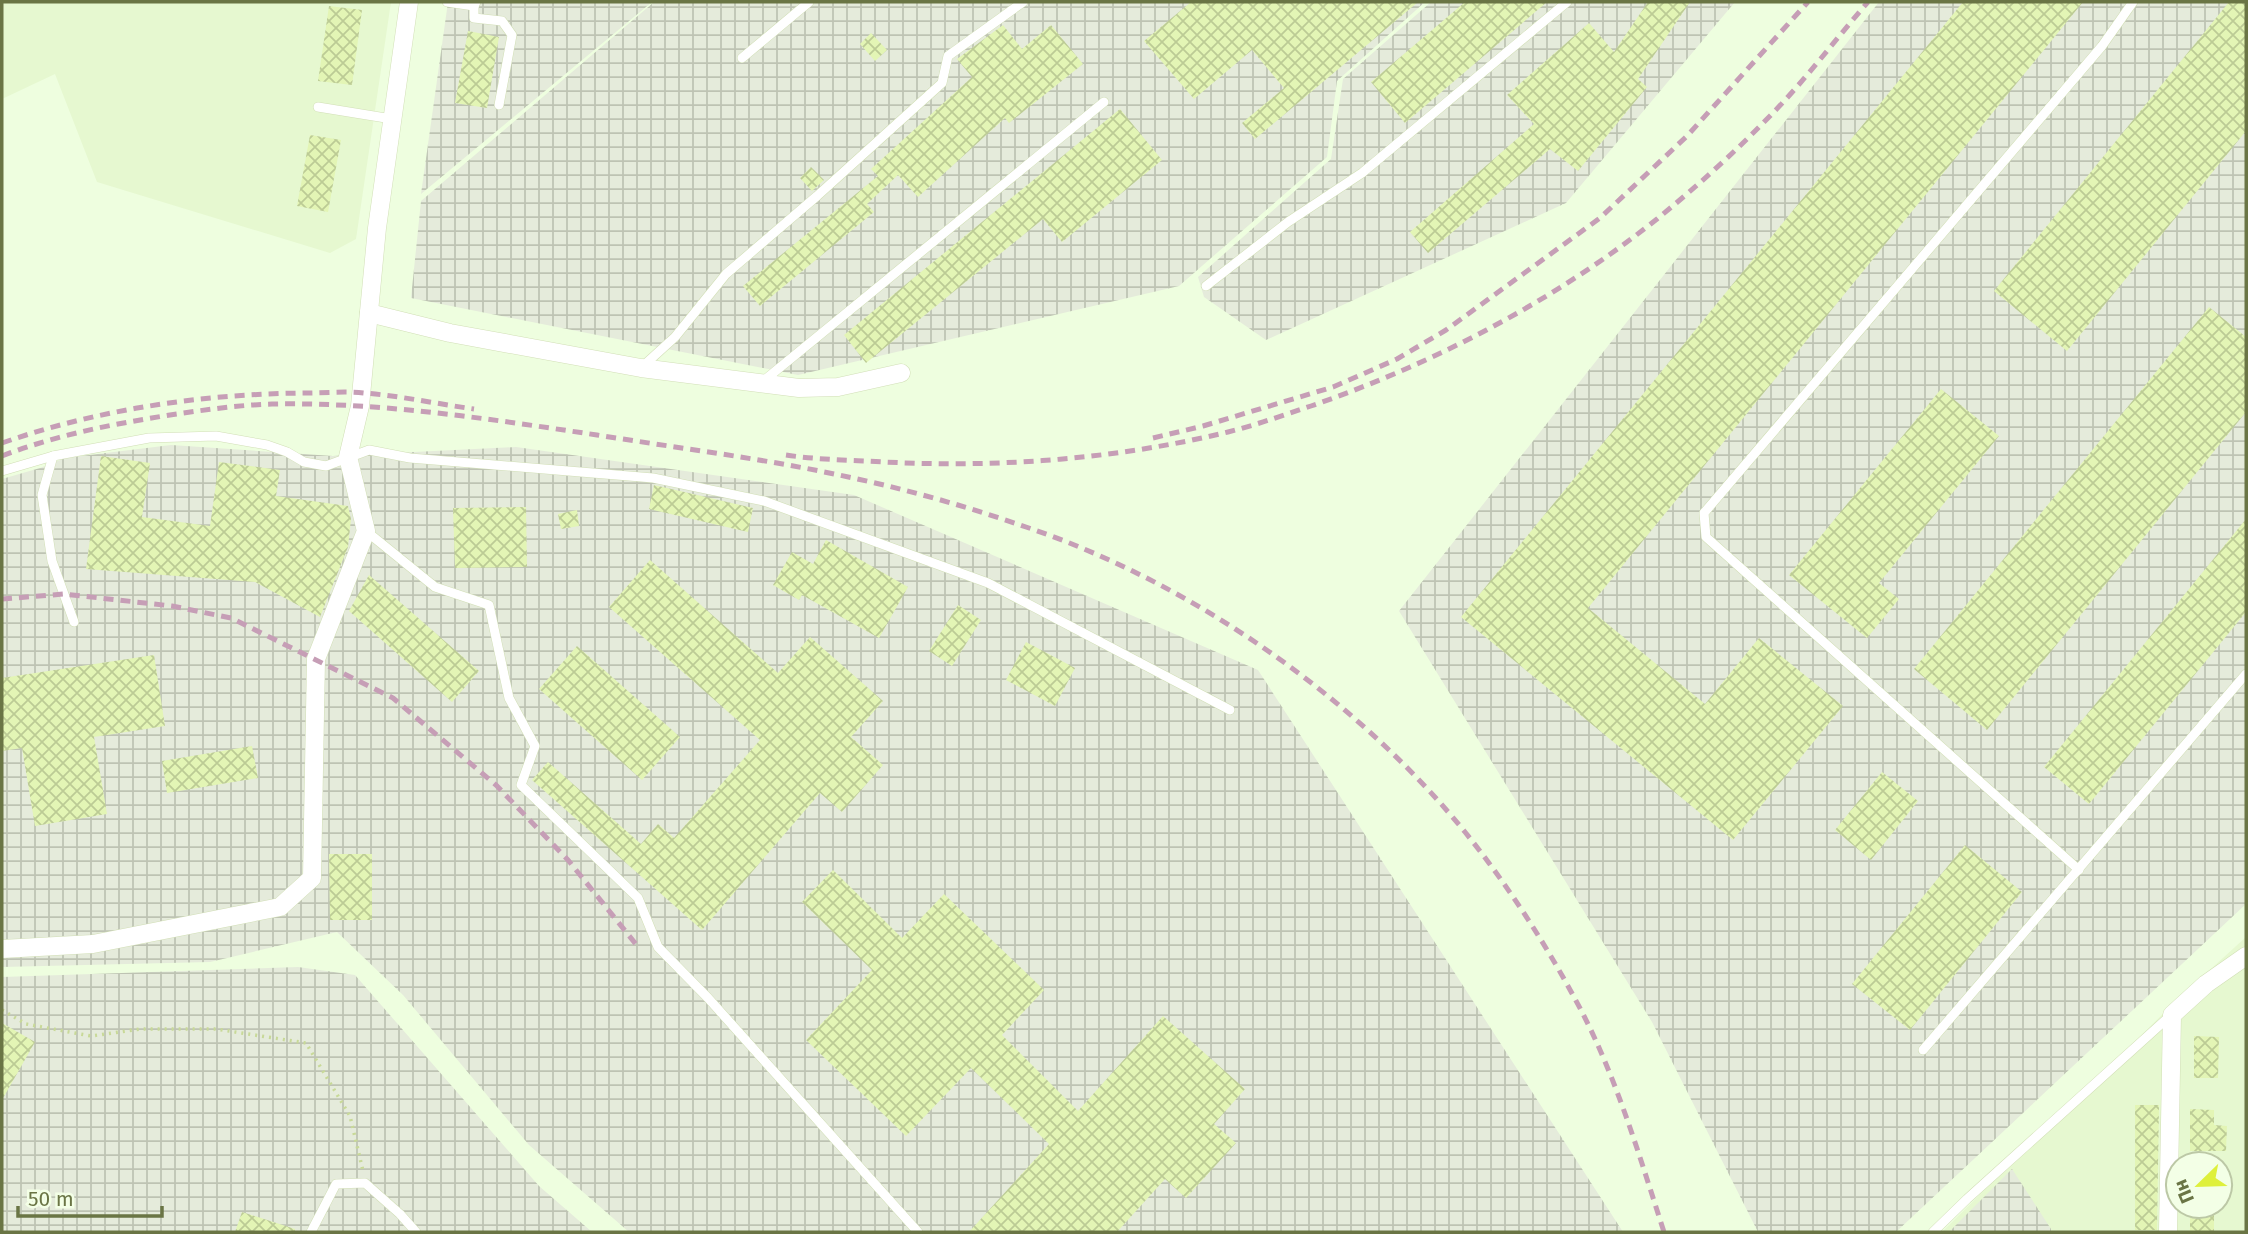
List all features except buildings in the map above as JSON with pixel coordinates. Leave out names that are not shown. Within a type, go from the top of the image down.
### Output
[{"type":"street","points":[[2,949],[93,944],[280,906],[312,878],[316,659],[366,531],[348,457],[360,406],[377,228],[409,2]]},
{"type":"street","points":[[369,313],[450,333],[641,368],[759,384],[799,388],[838,387],[901,373]]},
{"type":"street","points":[[2168,1232],[2172,1015],[2206,985],[2246,956]]},
{"type":"lane","points":[[447,2],[475,4],[474,18],[502,22],[512,35],[499,105]]},
{"type":"lane","points":[[742,58],[809,2]]},
{"type":"lane","points":[[641,368],[675,337],[726,274],[942,83],[948,56],[1023,2]]},
{"type":"lane","points":[[1206,286],[1288,222],[1362,173],[1567,2]]},
{"type":"lane","points":[[2079,870],[1706,537],[1703,513],[2102,46],[2133,2]]},
{"type":"lane","points":[[759,384],[1104,102]]},
{"type":"lane","points":[[318,107],[392,119]]},
{"type":"lane","points":[[2,471],[53,456],[149,438],[216,436],[267,445],[304,462],[326,466],[369,450],[410,458],[653,478],[765,501],[988,583],[1230,710]]},
{"type":"lane","points":[[53,456],[41,495],[52,561],[74,622]]},
{"type":"lane","points":[[366,531],[435,586],[489,605],[509,698],[535,746],[521,785],[638,898],[658,947],[708,998],[918,1232]]},
{"type":"lane","points":[[1923,1050],[2246,674]]},
{"type":"lane","points":[[1933,1232],[2172,1015]]},
{"type":"lane","points":[[311,1232],[336,1184],[365,1183],[416,1232]]},
{"type":"path","points":[[2,1010],[26,1024],[91,1036],[140,1029],[216,1029],[306,1043],[350,1116],[365,1183]]},
{"type":"shaded area","points":[[2,2],[391,2],[356,239],[330,253],[97,182],[55,74],[2,99]]},
{"type":"shaded area","points":[[448,2],[652,2],[421,194]]},
{"type":"shaded area","points":[[654,2],[1425,2],[1337,81],[1327,157],[1179,286],[798,375],[411,298],[421,201]]},
{"type":"shaded area","points":[[1431,2],[1735,2],[1566,203],[1266,340],[1204,297],[1198,277],[1331,159],[1343,79]]},
{"type":"shaded area","points":[[1879,2],[2246,2],[2246,904],[1896,1232],[1758,1232],[1652,1022],[1399,611]]},
{"type":"shaded area","points":[[171,445],[333,456],[516,447],[854,495],[1258,670],[1623,1232],[629,1232],[529,1145],[403,995],[337,932],[210,962],[2,967],[2,479],[65,458]]},
{"type":"shaded area","points":[[2246,937],[2246,1232],[1942,1232],[2179,998]]},
{"type":"shaded area","points":[[298,967],[355,975],[539,1186],[592,1232],[2,1232],[2,977]]},
{"type":"shaded area","points":[[2012,1169],[2051,1232],[1949,1232]]},
{"type":"railway","points":[[1153,438],[1333,387],[1397,359],[1446,330],[1600,218],[1687,136],[1808,2]]},
{"type":"railway","points":[[786,455],[928,464],[1014,462],[1101,455],[1186,441],[1270,420],[1403,370],[1448,350],[1535,303],[1618,249],[1657,219],[1767,119],[1868,2]]},
{"type":"railway","points":[[2,443],[76,421],[114,413],[228,396],[357,392],[474,409]]},
{"type":"railway","points":[[2,456],[85,431],[149,418],[246,405],[313,404],[394,409],[557,429],[749,458],[839,475],[957,505],[1026,527],[1149,579],[1209,613],[1322,691],[1373,735],[1421,782],[1465,832],[1528,919],[1582,1012],[1617,1093],[1664,1232]]},
{"type":"railway","points":[[2,599],[64,594],[172,606],[231,618],[393,698],[496,785],[568,860],[639,948]]}]
